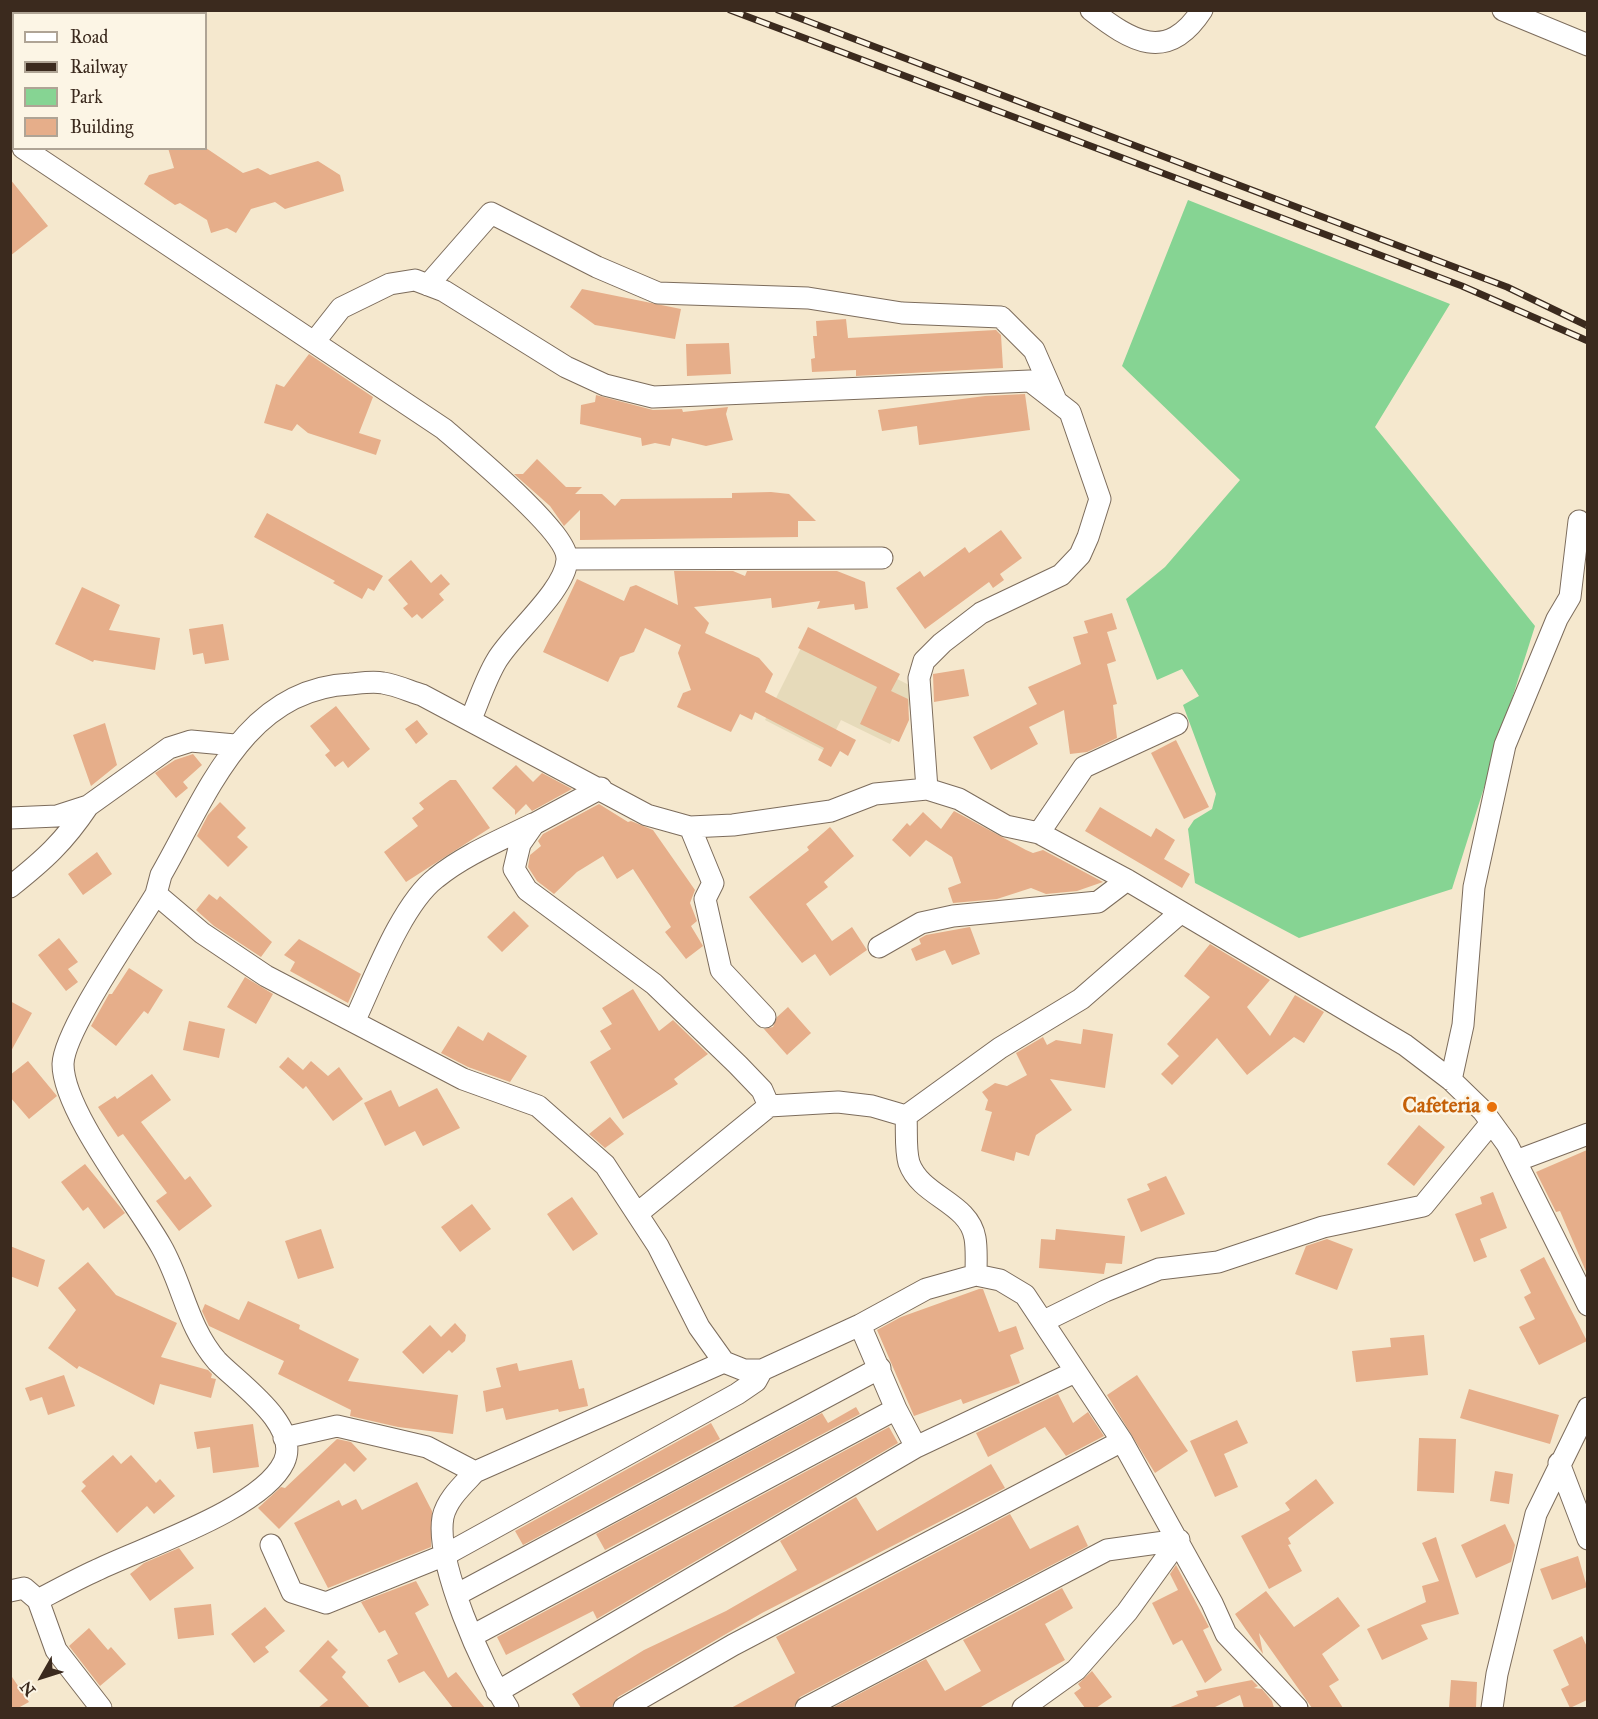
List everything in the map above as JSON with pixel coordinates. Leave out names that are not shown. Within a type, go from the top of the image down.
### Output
[{"type":"street","points":[[1091,10],[1118,31],[1148,44],[1165,42],[1187,28],[1202,10]]},
{"type":"street","points":[[1503,10],[1587,45]]},
{"type":"street","points":[[26,150],[444,429],[506,483],[561,541],[567,559],[562,579],[496,660],[471,719]]},
{"type":"street","points":[[428,285],[491,213],[597,267],[658,293],[808,298],[902,313],[1001,317],[1034,350],[1056,399]]},
{"type":"street","points":[[315,341],[341,308],[390,284],[415,280],[444,291],[566,367],[605,386],[653,397],[1030,381],[1056,399],[1070,412],[1100,499],[1080,555],[1061,575],[981,613],[942,643],[924,661],[919,678],[927,789]]},
{"type":"street","points":[[1451,1080],[1463,1024],[1474,887],[1505,745],[1557,619],[1570,597],[1580,521]]},
{"type":"street","points":[[567,559],[882,558]]},
{"type":"street","points":[[38,1600],[96,1570],[228,1511],[273,1478],[285,1460],[284,1438],[278,1421],[217,1360],[196,1333],[162,1248],[86,1127],[66,1090],[63,1062],[72,1031],[156,894],[161,875],[235,745],[278,705],[309,690],[342,684],[382,682],[422,695],[601,788],[647,815],[690,827],[733,825],[831,811],[875,794],[927,789],[959,799],[1006,826],[1039,833],[1127,880],[1405,1045],[1451,1080],[1491,1123],[1516,1161],[1587,1305]]},
{"type":"street","points":[[1039,833],[1084,767],[1177,724]]},
{"type":"street","points":[[10,818],[57,816],[88,806],[169,748],[191,741],[235,745]]},
{"type":"street","points":[[354,1022],[401,921],[435,879],[483,849],[601,788]]},
{"type":"street","points":[[10,887],[52,853],[68,836],[88,806]]},
{"type":"street","points":[[534,824],[520,844],[513,869],[527,890],[654,984],[762,1090],[769,1106]]},
{"type":"street","points":[[690,827],[713,883],[705,898],[721,970],[765,1017]]},
{"type":"street","points":[[879,947],[921,923],[952,916],[1098,902],[1127,880]]},
{"type":"street","points":[[156,894],[202,933],[242,960],[463,1079],[538,1106],[605,1165],[638,1213],[699,1327],[724,1362],[744,1370],[762,1370],[860,1325],[926,1289],[976,1275],[999,1280],[1025,1295],[1122,1441],[1179,1540],[1226,1634],[1297,1708]]},
{"type":"street","points":[[906,1116],[1000,1048],[1081,999],[1180,913]]},
{"type":"street","points":[[638,1213],[769,1106],[838,1102],[872,1106],[906,1116]]},
{"type":"street","points":[[906,1116],[909,1161],[918,1179],[935,1196],[962,1212],[975,1236],[976,1275]]},
{"type":"street","points":[[1044,1321],[1105,1291],[1159,1269],[1218,1262],[1323,1227],[1423,1206],[1491,1123]]},
{"type":"street","points":[[1516,1161],[1587,1134]]},
{"type":"street","points":[[860,1325],[896,1409],[916,1447]]},
{"type":"street","points":[[724,1362],[475,1472],[454,1494],[443,1515],[441,1536],[445,1555],[456,1595],[472,1636],[502,1700],[916,1447],[1075,1372]]},
{"type":"street","points":[[456,1595],[880,1368]]},
{"type":"street","points":[[271,1545],[292,1592],[326,1603],[445,1555],[737,1394],[756,1380],[762,1370]]},
{"type":"street","points":[[1492,1708],[1497,1674],[1536,1514],[1587,1408]]},
{"type":"street","points":[[472,1636],[896,1409]]},
{"type":"street","points":[[284,1438],[337,1426],[427,1447],[475,1472]]},
{"type":"street","points":[[624,1708],[733,1645],[884,1564],[1122,1441]]},
{"type":"street","points":[[1559,1463],[1587,1539]]},
{"type":"street","points":[[806,1708],[1107,1550],[1179,1540]]},
{"type":"street","points":[[1023,1708],[1076,1670],[1127,1612],[1179,1540]]},
{"type":"street","points":[[10,1591],[24,1588],[38,1600],[56,1650],[101,1708]]},
{"type":"shaded area","points":[[808,634],[917,689],[890,744],[841,720],[825,751],[765,720]]},
{"type":"green space","points":[[1188,200],[1450,304],[1375,427],[1535,626],[1452,889],[1299,938],[1195,883],[1188,829],[1194,820],[1212,809],[1216,794],[1183,705],[1199,696],[1182,669],[1157,680],[1126,599],[1165,567],[1240,480],[1122,366]]},
{"type":"building","points":[[207,149],[243,173],[258,168],[270,175],[318,161],[340,175],[344,191],[285,209],[275,202],[251,209],[236,233],[227,228],[211,233],[207,220],[180,203],[175,205],[144,184],[149,175],[174,168],[169,150]]},
{"type":"building","points":[[10,179],[48,226],[10,256]]},
{"type":"building","points":[[582,289],[681,309],[675,339],[595,325],[570,307]]},
{"type":"building","points":[[846,319],[848,338],[996,330],[1001,335],[1003,368],[856,376],[856,370],[812,372],[811,359],[815,358],[813,336],[817,336],[816,321]]},
{"type":"building","points":[[729,343],[731,374],[687,376],[686,344]]},
{"type":"building","points":[[309,354],[373,397],[359,433],[381,440],[376,455],[308,433],[297,424],[292,431],[264,423],[276,384],[284,387]]},
{"type":"building","points":[[1025,394],[1030,430],[919,445],[917,426],[882,431],[878,410],[985,396]]},
{"type":"building","points":[[596,395],[653,410],[682,409],[683,412],[728,407],[726,414],[733,440],[706,446],[672,438],[670,446],[655,443],[642,446],[641,438],[580,424],[581,405],[595,402]]},
{"type":"building","points":[[537,459],[566,487],[582,487],[575,494],[602,494],[615,506],[621,499],[732,498],[732,493],[771,492],[789,494],[816,521],[798,521],[798,537],[580,540],[580,510],[564,526],[550,506],[514,474],[523,474]]},
{"type":"building","points":[[267,513],[383,576],[374,591],[368,588],[362,599],[333,583],[335,581],[254,537]]},
{"type":"building","points":[[1001,530],[1022,558],[1000,574],[1004,580],[993,588],[989,582],[925,629],[896,588],[920,571],[924,577],[965,547],[969,553]]},
{"type":"building","points":[[411,560],[431,583],[441,574],[450,584],[439,594],[444,600],[422,619],[417,614],[412,618],[403,608],[408,604],[388,580]]},
{"type":"building","points":[[674,571],[733,571],[745,576],[747,571],[837,571],[865,582],[868,608],[855,610],[854,604],[817,609],[820,601],[772,608],[771,598],[694,607],[709,623],[705,633],[759,658],[773,674],[765,692],[856,740],[848,756],[840,751],[831,767],[818,760],[824,748],[755,712],[752,720],[740,714],[731,732],[677,707],[683,693],[691,690],[678,653],[681,645],[645,628],[634,652],[620,657],[608,682],[543,652],[577,579],[624,601],[630,587],[636,585],[678,605]]},
{"type":"building","points":[[82,587],[120,605],[109,630],[160,638],[155,670],[94,660],[93,662],[55,644]]},
{"type":"building","points":[[1112,613],[1117,629],[1107,632],[1116,661],[1107,664],[1117,704],[1113,705],[1117,738],[1087,752],[1070,754],[1064,710],[1029,727],[1038,744],[991,770],[973,737],[1037,704],[1028,687],[1081,664],[1073,637],[1088,633],[1084,621]]},
{"type":"building","points":[[223,624],[229,660],[205,664],[203,653],[193,655],[189,629]]},
{"type":"building","points":[[808,627],[900,674],[891,691],[908,699],[909,720],[899,742],[860,724],[877,687],[798,648]]},
{"type":"building","points":[[964,669],[969,696],[934,702],[933,674]]},
{"type":"building","points":[[336,706],[370,749],[348,768],[343,761],[335,767],[325,755],[330,751],[310,726]]},
{"type":"building","points":[[417,720],[428,734],[416,744],[405,729]]},
{"type":"building","points":[[105,723],[117,765],[91,786],[73,735]]},
{"type":"building","points":[[1176,740],[1209,807],[1184,819],[1151,753]]},
{"type":"building","points":[[193,754],[202,765],[183,782],[188,788],[176,798],[155,773],[175,760]]},
{"type":"building","points":[[516,765],[533,782],[542,773],[572,789],[532,811],[526,804],[515,815],[515,810],[492,788]]},
{"type":"building","points":[[450,780],[456,780],[490,828],[406,882],[384,852],[418,826],[412,818],[424,809],[419,803]]},
{"type":"building","points":[[220,802],[246,828],[237,837],[248,847],[228,867],[197,836],[208,815]]},
{"type":"building","points":[[599,804],[628,822],[631,821],[653,830],[695,890],[690,903],[697,921],[691,926],[703,946],[686,959],[665,932],[671,927],[633,869],[617,879],[603,856],[577,872],[554,894],[537,881],[528,867],[530,855],[541,846],[538,841],[543,834]]},
{"type":"building","points":[[1100,807],[1151,837],[1156,828],[1175,840],[1164,859],[1190,874],[1182,888],[1085,831]]},
{"type":"building","points":[[954,811],[1026,850],[1033,853],[1043,850],[1103,882],[1077,891],[1046,894],[1031,888],[997,899],[953,903],[948,888],[961,883],[952,857],[926,840],[910,857],[892,840],[907,823],[910,826],[923,812],[941,829]]},
{"type":"building","points":[[830,827],[854,856],[824,882],[828,887],[806,904],[832,941],[852,927],[867,950],[830,976],[815,954],[802,963],[749,897],[809,850],[807,847]]},
{"type":"building","points":[[97,852],[112,874],[83,895],[68,874]]},
{"type":"building","points":[[209,894],[217,900],[220,896],[272,942],[261,957],[214,926],[196,910]]},
{"type":"building","points":[[514,911],[529,926],[502,952],[487,937]]},
{"type":"building","points":[[970,927],[980,954],[952,965],[945,950],[916,961],[911,949],[921,944],[919,939],[926,935]]},
{"type":"building","points":[[59,938],[78,962],[68,969],[78,982],[66,991],[38,955]]},
{"type":"building","points":[[299,939],[361,974],[348,1003],[290,971],[295,962],[284,955]]},
{"type":"building","points":[[1210,944],[1270,980],[1247,1007],[1270,1036],[1295,995],[1324,1012],[1304,1043],[1294,1037],[1247,1075],[1217,1038],[1172,1085],[1161,1074],[1179,1056],[1167,1044],[1210,997],[1184,976]]},
{"type":"building","points":[[129,968],[163,990],[148,1014],[144,1011],[116,1046],[91,1026],[109,994],[112,994]]},
{"type":"building","points":[[245,977],[273,994],[256,1024],[227,1007]]},
{"type":"building","points":[[633,989],[659,1031],[673,1020],[708,1054],[674,1079],[678,1084],[623,1119],[590,1062],[611,1049],[600,1031],[612,1024],[602,1008]]},
{"type":"building","points":[[10,1001],[32,1013],[10,1053]]},
{"type":"building","points":[[788,1007],[811,1033],[787,1055],[764,1029],[773,1027],[777,1017]]},
{"type":"building","points":[[189,1021],[225,1029],[219,1058],[183,1050]]},
{"type":"building","points":[[458,1026],[483,1041],[488,1032],[527,1056],[510,1082],[468,1067],[441,1053]]},
{"type":"building","points":[[1083,1029],[1113,1034],[1105,1088],[1050,1079],[1072,1110],[1036,1135],[1029,1156],[1016,1152],[1014,1161],[981,1151],[992,1112],[985,1110],[988,1100],[982,1092],[995,1083],[1007,1086],[1027,1075],[1016,1053],[1043,1037],[1047,1045],[1056,1040],[1081,1044]]},
{"type":"building","points":[[288,1057],[303,1070],[311,1061],[328,1076],[339,1067],[363,1099],[333,1121],[306,1086],[303,1089],[279,1067]]},
{"type":"building","points":[[28,1061],[57,1096],[29,1119],[10,1097],[10,1075]]},
{"type":"building","points":[[152,1074],[171,1100],[141,1122],[185,1180],[190,1176],[212,1206],[179,1231],[156,1201],[167,1193],[123,1134],[118,1137],[98,1107],[115,1096],[117,1099]]},
{"type":"building","points":[[437,1088],[460,1128],[423,1146],[415,1131],[385,1146],[364,1103],[391,1090],[399,1107]]},
{"type":"building","points":[[610,1117],[624,1134],[605,1148],[589,1134]]},
{"type":"building","points":[[1419,1125],[1445,1147],[1414,1186],[1387,1164]]},
{"type":"building","points":[[1587,1150],[1587,1274],[1560,1211],[1556,1212],[1536,1172]]},
{"type":"building","points":[[85,1164],[125,1213],[104,1229],[88,1207],[83,1211],[61,1182]]},
{"type":"building","points":[[1166,1176],[1185,1214],[1141,1232],[1127,1199],[1150,1190],[1147,1184]]},
{"type":"building","points":[[1493,1192],[1507,1228],[1480,1239],[1487,1257],[1474,1262],[1455,1214],[1482,1204],[1480,1197]]},
{"type":"building","points":[[572,1197],[598,1234],[573,1251],[547,1214]]},
{"type":"building","points":[[472,1204],[491,1229],[460,1252],[441,1227]]},
{"type":"building","points":[[321,1229],[334,1268],[298,1279],[285,1241]]},
{"type":"building","points":[[1056,1229],[1125,1236],[1122,1264],[1106,1263],[1104,1274],[1039,1268],[1041,1239],[1055,1240]]},
{"type":"building","points":[[1327,1239],[1353,1249],[1337,1290],[1295,1274],[1306,1246]]},
{"type":"building","points":[[10,1246],[45,1260],[38,1287],[10,1276]]},
{"type":"building","points":[[1544,1257],[1587,1341],[1539,1365],[1519,1327],[1535,1319],[1524,1297],[1531,1293],[1520,1270]]},
{"type":"building","points":[[88,1262],[116,1295],[177,1323],[161,1357],[208,1370],[212,1374],[211,1378],[216,1379],[211,1398],[160,1384],[154,1405],[79,1366],[77,1369],[48,1348],[76,1310],[58,1288]]},
{"type":"building","points":[[983,1289],[999,1332],[1016,1326],[1024,1349],[1010,1355],[1020,1383],[963,1404],[961,1399],[914,1416],[877,1330],[901,1317]]},
{"type":"building","points":[[248,1301],[300,1325],[299,1329],[359,1359],[348,1381],[458,1395],[453,1434],[398,1427],[350,1416],[351,1410],[278,1374],[284,1361],[209,1326],[202,1311],[205,1304],[239,1320]]},
{"type":"building","points":[[455,1323],[466,1335],[465,1341],[452,1353],[449,1350],[423,1374],[402,1352],[430,1325],[441,1337]]},
{"type":"building","points":[[1424,1335],[1428,1375],[1356,1382],[1352,1351],[1391,1347],[1390,1338]]},
{"type":"building","points":[[572,1360],[579,1389],[584,1388],[588,1406],[559,1412],[558,1409],[506,1420],[503,1408],[486,1412],[483,1391],[501,1387],[496,1368],[517,1363],[519,1371]]},
{"type":"building","points":[[64,1375],[75,1406],[48,1415],[42,1397],[30,1401],[25,1388]]},
{"type":"building","points":[[1137,1375],[1188,1451],[1155,1473],[1107,1395]]},
{"type":"building","points":[[1469,1389],[1559,1415],[1550,1444],[1460,1418]]},
{"type":"building","points":[[1058,1394],[1073,1423],[1088,1412],[1104,1436],[1066,1456],[1045,1427],[988,1457],[976,1433]]},
{"type":"building","points":[[856,1407],[860,1414],[605,1550],[596,1534],[822,1413],[828,1423]]},
{"type":"building","points":[[1237,1420],[1248,1443],[1224,1454],[1238,1487],[1215,1497],[1190,1441]]},
{"type":"building","points":[[711,1423],[720,1439],[523,1545],[515,1531]]},
{"type":"building","points":[[253,1424],[259,1467],[213,1473],[210,1447],[197,1449],[194,1432]]},
{"type":"building","points":[[889,1427],[898,1443],[597,1619],[593,1611],[506,1655],[497,1637]]},
{"type":"building","points":[[1419,1438],[1456,1439],[1454,1493],[1417,1491]]},
{"type":"building","points":[[337,1439],[351,1442],[367,1459],[354,1472],[345,1463],[279,1529],[258,1508],[281,1487],[285,1488]]},
{"type":"building","points":[[113,1455],[121,1464],[131,1455],[156,1483],[160,1479],[175,1496],[154,1514],[147,1506],[117,1533],[81,1491],[86,1486],[82,1482]]},
{"type":"building","points":[[991,1464],[1005,1488],[762,1613],[618,1697],[611,1708],[581,1708],[572,1694],[644,1650],[726,1611],[797,1570],[780,1541],[856,1497],[877,1531]]},
{"type":"building","points":[[1495,1471],[1513,1474],[1509,1504],[1490,1501]]},
{"type":"building","points":[[1316,1479],[1334,1503],[1288,1538],[1291,1544],[1288,1545],[1302,1571],[1269,1589],[1241,1536],[1290,1510],[1285,1503]]},
{"type":"building","points":[[417,1482],[432,1511],[431,1547],[328,1588],[294,1523],[339,1500],[342,1506],[356,1499],[362,1510]]},
{"type":"building","points":[[1010,1514],[1030,1549],[1078,1525],[1088,1546],[800,1697],[793,1708],[731,1708],[795,1673],[776,1637]]},
{"type":"building","points":[[1505,1524],[1515,1545],[1511,1562],[1476,1578],[1461,1545]]},
{"type":"building","points":[[1436,1537],[1459,1614],[1421,1625],[1428,1639],[1382,1660],[1367,1629],[1426,1602],[1422,1586],[1439,1581],[1422,1543]]},
{"type":"building","points":[[179,1548],[194,1568],[150,1601],[130,1574],[144,1563]]},
{"type":"building","points":[[1578,1556],[1587,1587],[1552,1600],[1540,1569]]},
{"type":"building","points":[[1176,1565],[1209,1627],[1203,1630],[1222,1670],[1205,1683],[1182,1640],[1173,1645],[1152,1603],[1178,1590],[1170,1574]]},
{"type":"building","points":[[416,1581],[429,1605],[415,1613],[448,1678],[456,1672],[485,1708],[453,1708],[424,1671],[399,1683],[387,1660],[398,1654],[385,1630],[379,1633],[361,1602]]},
{"type":"building","points":[[1062,1588],[1073,1608],[1045,1624],[1065,1660],[979,1708],[832,1708],[926,1659],[945,1691],[981,1671],[963,1640]]},
{"type":"building","points":[[1266,1591],[1294,1627],[1338,1597],[1360,1626],[1322,1654],[1339,1680],[1329,1686],[1343,1708],[1312,1708],[1259,1633],[1263,1654],[1235,1614]]},
{"type":"building","points":[[211,1604],[214,1635],[178,1639],[174,1608]]},
{"type":"building","points":[[265,1607],[285,1631],[265,1647],[269,1652],[254,1663],[231,1634]]},
{"type":"building","points":[[89,1628],[108,1650],[111,1647],[126,1664],[100,1686],[69,1646]]},
{"type":"building","points":[[1582,1636],[1587,1647],[1587,1700],[1570,1708],[1561,1689],[1569,1685],[1553,1650]]},
{"type":"building","points":[[328,1640],[338,1650],[331,1657],[346,1672],[342,1677],[370,1708],[318,1708],[328,1700],[299,1671]]},
{"type":"building","points":[[1092,1671],[1112,1697],[1096,1708],[1085,1708],[1074,1693],[1081,1688],[1078,1684]]},
{"type":"building","points":[[10,1674],[29,1702],[18,1708],[10,1708]]},
{"type":"building","points":[[1252,1680],[1258,1686],[1254,1688],[1262,1689],[1272,1701],[1274,1708],[1244,1708],[1240,1695],[1213,1708],[1168,1708],[1198,1696],[1196,1691]]},
{"type":"building","points":[[1451,1680],[1477,1682],[1476,1708],[1449,1708]]},
{"type":"railway","points":[[730,10],[1462,286],[1588,341]]},
{"type":"railway","points":[[778,10],[1507,287],[1588,326]]},
{"type":"place","name":"Cafeteria","points":[[1492,1107]]}]
